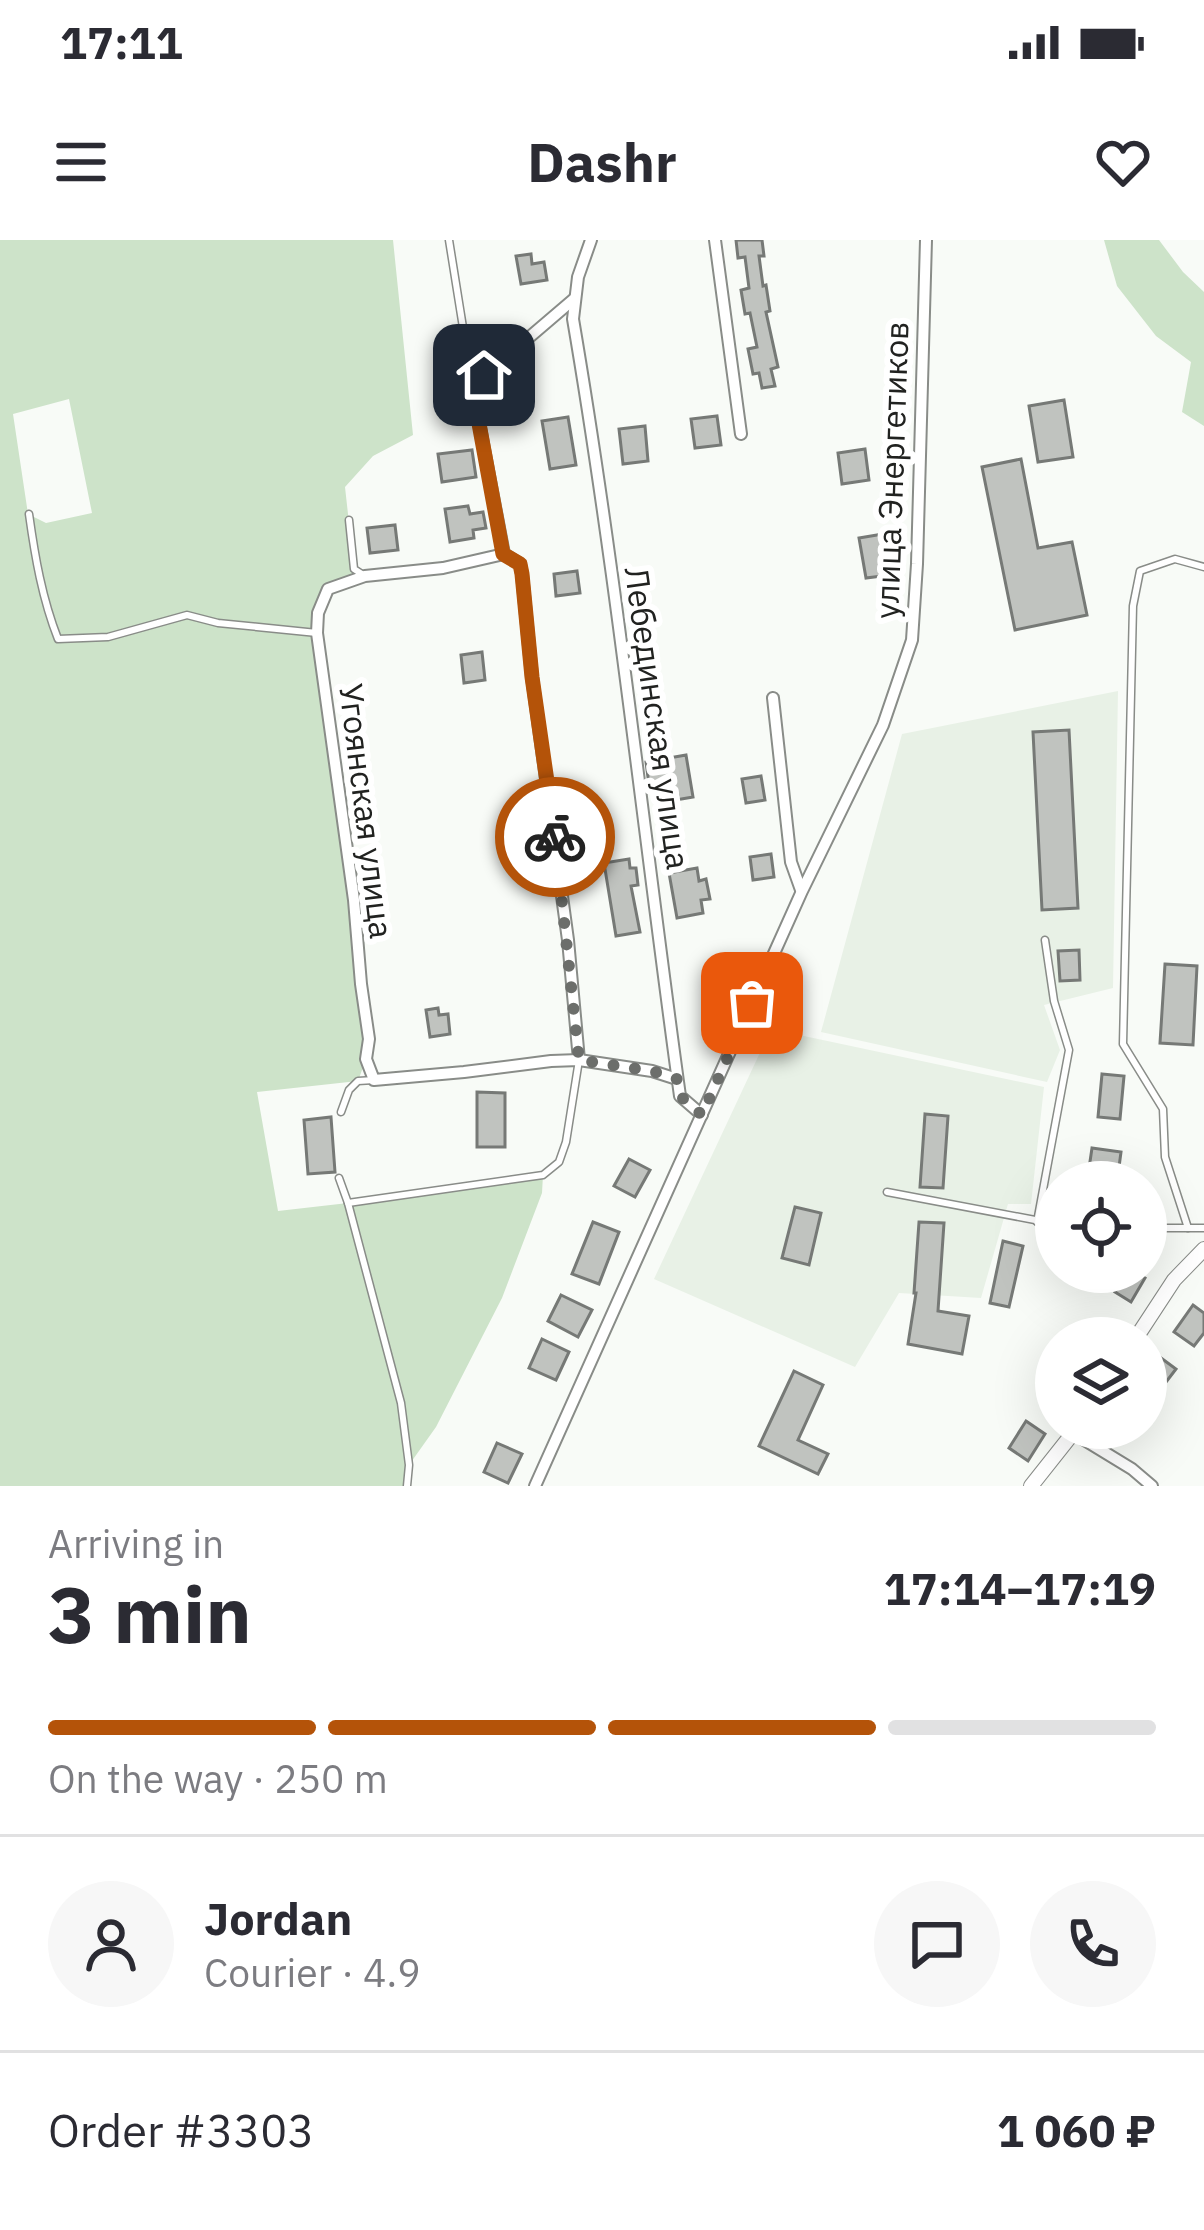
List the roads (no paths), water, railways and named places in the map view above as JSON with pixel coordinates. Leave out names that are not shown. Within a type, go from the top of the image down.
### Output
[{"type":"street","name":"Лебединская улица","points":[[591,240],[573,319],[626,672],[677,1079],[680,1096],[702,1115]]},
{"type":"street","points":[[715,240],[741,434]]},
{"type":"street","name":"улица Энергетиков","points":[[535,1486],[802,891],[884,724],[912,640],[926,240]]},
{"type":"street","points":[[503,554],[473,391],[484,375],[574,299]]},
{"type":"street","points":[[316,633],[328,589],[365,576],[442,568],[503,554],[520,564],[579,1060]]},
{"type":"street","name":"Угоянская улица","points":[[316,633],[354,900],[369,1040],[366,1059],[374,1079]]},
{"type":"street","points":[[772,698],[791,862],[802,891]]},
{"type":"street","points":[[374,1079],[579,1060],[677,1079]]},
{"type":"street","points":[[1150,1317],[1174,1280],[1204,1249]]},
{"type":"street","points":[[1031,1486],[1061,1449]]},
{"type":"street","points":[[1102,1449],[1152,1486]]},
{"type":"lane","points":[[449,240],[473,391]]},
{"type":"lane","points":[[29,514],[36,566],[58,639],[108,637],[187,615],[218,623],[316,633]]},
{"type":"lane","points":[[349,520],[354,568],[365,576]]},
{"type":"lane","points":[[1188,1228],[1165,1157],[1163,1109],[1124,1044],[1132,606],[1140,571],[1175,559],[1204,567]]},
{"type":"lane","points":[[1045,940],[1054,1001],[1069,1050],[1048,1161]]},
{"type":"lane","points":[[348,1204],[543,1175],[559,1162],[566,1142],[579,1060]]},
{"type":"lane","points":[[341,1112],[358,1081],[374,1079]]},
{"type":"lane","points":[[339,1178],[401,1403],[409,1465],[406,1486]]},
{"type":"lane","points":[[887,1192],[1035,1222]]},
{"type":"lane","points":[[1167,1228],[1204,1228]]}]
